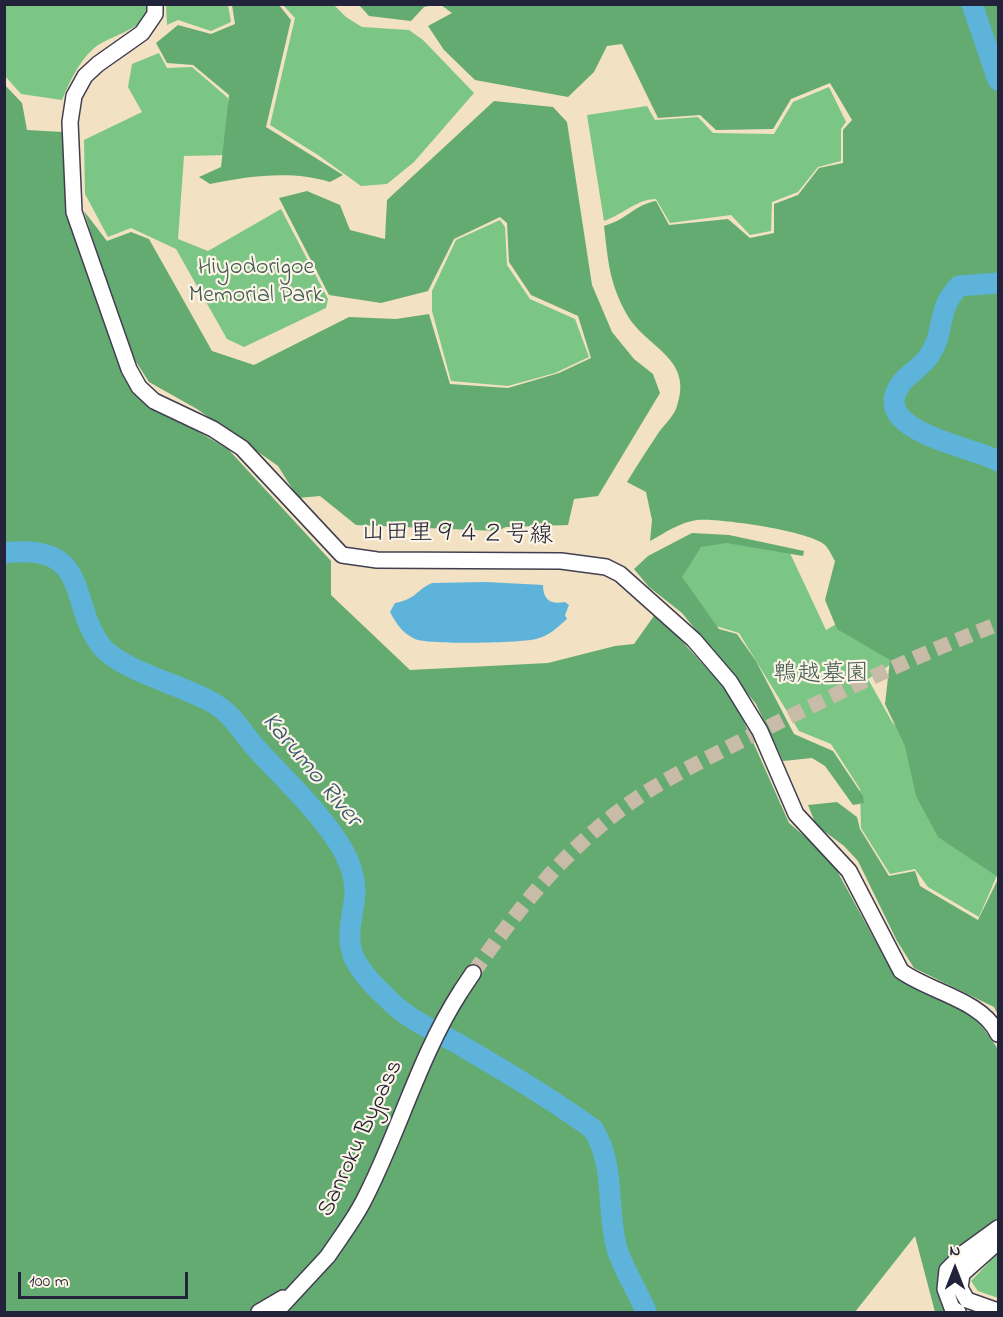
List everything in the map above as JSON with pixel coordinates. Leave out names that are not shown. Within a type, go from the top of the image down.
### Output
[{"type":"street","name":"山田里９４２号線","points":[[155,4],[155,14],[142,33],[85,76],[74,96],[70,122],[74,212],[129,369],[138,387],[154,401],[213,429],[242,448],[342,555],[376,560],[561,561],[606,567],[620,574],[694,640],[730,682],[755,722],[796,814],[849,871],[901,971],[914,981],[981,1014],[999,1034]]},
{"type":"street","name":"Sanroku Bypass","points":[[276,1312],[310,1279],[328,1256],[362,1202],[447,1013],[473,973]]},
{"type":"street","points":[[958,1312],[952,1308],[945,1288],[947,1270],[965,1252],[999,1228]]},
{"type":"street","points":[[999,1242],[962,1274],[960,1288],[967,1300],[999,1311]]},
{"type":"street","points":[[259,1312],[310,1279]]},
{"type":"green space","points":[[5,5],[148,5],[143,20],[136,26],[100,44],[88,54],[75,73],[62,100],[21,94],[5,76]]},
{"type":"green space","points":[[166,5],[228,5],[231,22],[211,31],[178,20],[167,25]]},
{"type":"green space","points":[[232,5],[279,5],[291,20],[266,127],[343,175],[330,182],[301,176],[270,175],[210,184],[199,177],[221,167],[229,95],[193,65],[167,63],[156,43],[178,25],[211,34],[235,24]]},
{"type":"green space","points":[[283,5],[334,5],[346,17],[362,27],[409,30],[423,40],[474,93],[414,162],[387,184],[361,186],[318,155],[270,125],[295,18]]},
{"type":"green space","points":[[359,5],[434,5],[424,7],[411,21],[369,16]]},
{"type":"green space","points":[[441,5],[998,5],[998,877],[938,837],[916,796],[905,746],[885,704],[890,660],[837,629],[825,600],[835,561],[825,545],[784,530],[708,520],[685,523],[650,541],[652,520],[646,492],[627,482],[674,413],[680,389],[679,376],[665,354],[634,325],[620,302],[610,271],[604,226],[656,201],[669,225],[728,219],[750,238],[774,233],[774,204],[798,195],[819,168],[843,163],[843,130],[852,120],[830,83],[791,99],[773,129],[716,130],[700,115],[658,118],[622,44],[607,46],[594,72],[568,97],[475,80],[444,50],[428,26],[452,13]]},
{"type":"green space","name":"Hiyodorigoe Memorial Park","points":[[159,53],[167,68],[192,67],[228,98],[229,155],[184,156],[178,239],[208,251],[281,209],[328,299],[326,308],[244,347],[227,339],[176,249],[131,228],[108,237],[85,194],[84,140],[142,112],[128,87],[132,64]]},
{"type":"green space","points":[[4,84],[22,103],[27,130],[63,132],[66,205],[120,368],[145,401],[228,449],[331,561],[331,595],[410,670],[548,663],[615,646],[634,644],[656,613],[733,697],[789,823],[830,858],[895,977],[976,1018],[998,1051],[998,1221],[969,1242],[939,1285],[941,1304],[947,1312],[935,1312],[915,1236],[855,1312],[5,1312]]},
{"type":"green space","points":[[829,87],[846,122],[841,129],[841,161],[818,167],[798,192],[772,202],[771,231],[750,235],[731,215],[670,223],[656,199],[636,204],[604,221],[587,115],[647,106],[655,120],[698,117],[713,133],[774,134],[793,102]]},
{"type":"green space","points":[[494,101],[553,107],[567,122],[592,285],[612,332],[634,359],[653,374],[660,393],[598,496],[574,499],[568,525],[506,527],[497,531],[356,525],[320,496],[298,498],[278,466],[197,409],[149,382],[126,346],[84,211],[107,241],[131,232],[149,239],[212,351],[254,365],[349,317],[396,319],[429,314],[450,384],[508,388],[559,373],[591,358],[578,316],[531,295],[509,262],[507,223],[500,217],[454,239],[428,291],[381,303],[329,295],[279,198],[307,191],[340,205],[350,230],[385,239],[387,200]]},
{"type":"green space","points":[[500,220],[505,227],[507,265],[530,299],[575,319],[589,357],[555,373],[508,386],[451,381],[432,311],[432,291],[456,240]]},
{"type":"green space","points":[[692,533],[729,535],[804,551],[803,556],[726,543],[701,547],[682,577],[719,629],[737,634],[756,661],[794,734],[833,751],[863,796],[864,803],[853,805],[825,766],[812,758],[783,761],[756,704],[682,613],[649,587],[634,569],[648,556]]},
{"type":"green space","name":"鵯越墓園","points":[[723,541],[789,551],[826,630],[843,620],[896,661],[868,679],[892,722],[911,743],[998,873],[979,917],[928,887],[915,869],[890,874],[861,828],[860,789],[831,744],[799,731],[739,633],[716,626],[680,577],[699,544]]},
{"type":"green space","points":[[837,802],[857,817],[860,829],[889,876],[915,871],[920,886],[978,920],[998,879],[998,1015],[994,1007],[914,968],[897,941],[858,861],[844,846],[816,825],[808,805]]},
{"type":"green space","points":[[998,1253],[998,1298],[978,1291],[971,1281]]},
{"type":"water","points":[[486,582],[543,585],[546,598],[552,602],[565,602],[569,605],[565,615],[567,619],[541,638],[455,643],[423,641],[410,637],[390,612],[395,603],[408,599],[432,583]]},
{"type":"waterway","points":[[972,4],[998,80]]},
{"type":"waterway","points":[[998,283],[959,286],[943,313],[934,347],[926,360],[900,385],[894,401],[899,415],[911,426],[928,435],[998,461]]},
{"type":"waterway","name":"Karumo River","points":[[4,553],[32,552],[52,557],[65,566],[73,579],[91,630],[111,656],[139,671],[203,697],[221,708],[309,805],[338,842],[350,866],[355,893],[350,945],[354,958],[362,971],[382,993],[415,1020],[515,1078],[593,1129],[605,1158],[617,1249],[646,1312]]},
{"type":"tunnel","points":[[473,973],[504,930],[556,868],[594,831],[644,794],[706,759],[833,695],[998,624]]}]
